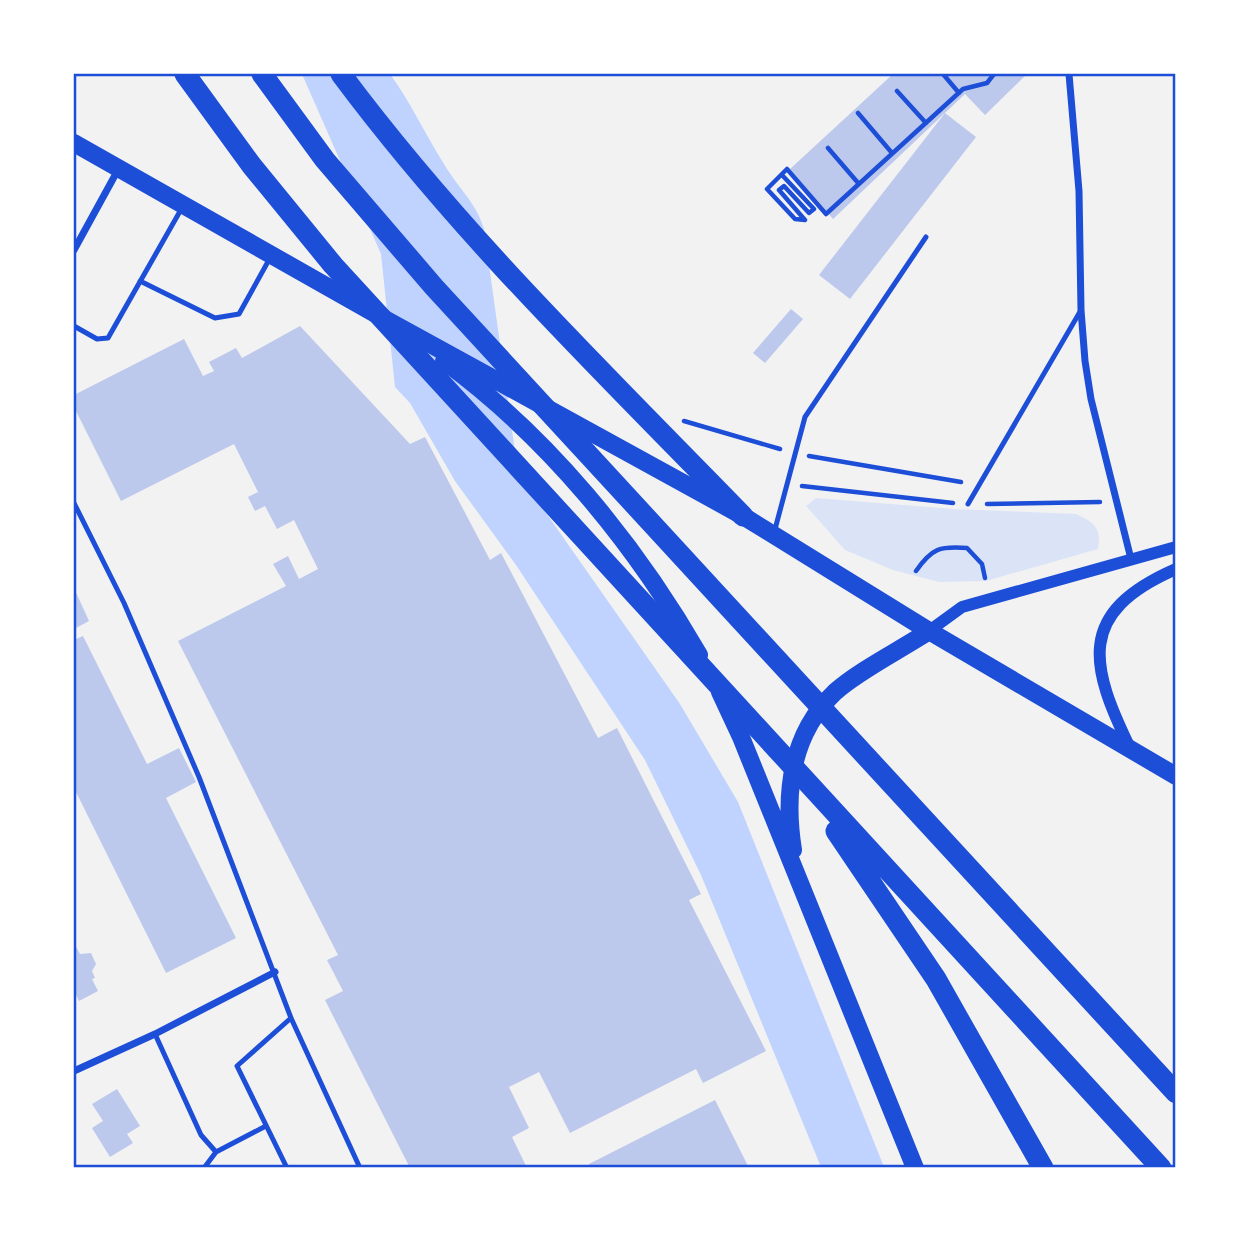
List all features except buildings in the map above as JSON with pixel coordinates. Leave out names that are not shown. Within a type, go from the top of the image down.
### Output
[{"type":"highway","points":[[185,74],[252,166],[333,265],[1161,1167]]},
{"type":"highway","points":[[262,74],[325,160],[375,220],[1175,1093]]},
{"type":"highway","points":[[341,74],[434,193],[518,284],[743,516]]},
{"type":"highway","points":[[778,750],[901,926],[979,1051],[1043,1167]]},
{"type":"main road","points":[[74,143],[372,312],[743,516],[929,631],[1175,775]]},
{"type":"main road","points":[[372,312],[457,370],[527,433],[591,500],[698,652],[741,737],[915,1167]]},
{"type":"main road","points":[[797,880],[789,805],[790,776],[801,740],[816,714],[836,691],[929,631]]},
{"type":"street","points":[[1069,74],[1079,191],[1081,310],[1091,399],[1131,559]]},
{"type":"street","points":[[74,250],[118,168]]},
{"type":"street","points":[[929,631],[962,607],[1175,547]]},
{"type":"street","points":[[1131,750],[1107,700],[1099,663],[1101,639],[1107,623],[1132,592],[1175,569]]},
{"type":"street","points":[[74,1071],[155,1034],[275,972]]},
{"type":"lane","points":[[74,326],[97,339],[108,338],[183,205]]},
{"type":"lane","points":[[774,534],[806,417],[926,237]]},
{"type":"lane","points":[[140,281],[215,318],[239,314],[272,255]]},
{"type":"lane","points":[[968,504],[1081,310]]},
{"type":"lane","points":[[74,503],[124,603],[199,777],[291,1018],[360,1167]]},
{"type":"lane","points":[[287,1167],[264,1127],[237,1066],[291,1018]]},
{"type":"lane","points":[[155,1034],[201,1135],[216,1152]]},
{"type":"lane","points":[[204,1167],[216,1152],[264,1127]]},
{"type":"path","points":[[943,74],[959,93]]},
{"type":"path","points":[[782,175],[814,209],[809,213],[784,186],[779,190],[805,220],[795,219],[767,189],[788,169],[826,214],[959,93],[987,83],[994,74]]},
{"type":"path","points":[[897,91],[926,123]]},
{"type":"path","points":[[858,113],[892,153]]},
{"type":"path","points":[[828,148],[859,184]]},
{"type":"path","points":[[684,421],[796,453],[913,476],[960,480],[968,504]]},
{"type":"path","points":[[916,571],[925,558],[943,546],[967,548],[982,564],[985,578]]},
{"type":"shaded area","points":[[816,498],[954,509],[1076,514],[1088,520],[1098,531],[1098,549],[986,581],[939,582],[893,570],[845,550],[806,506]]},
{"type":"water","points":[[302,74],[390,74],[449,173],[481,219],[518,473],[680,704],[738,802],[884,1167],[821,1167],[701,875],[645,760],[516,565],[455,481],[410,403],[395,387],[381,254]]}]
